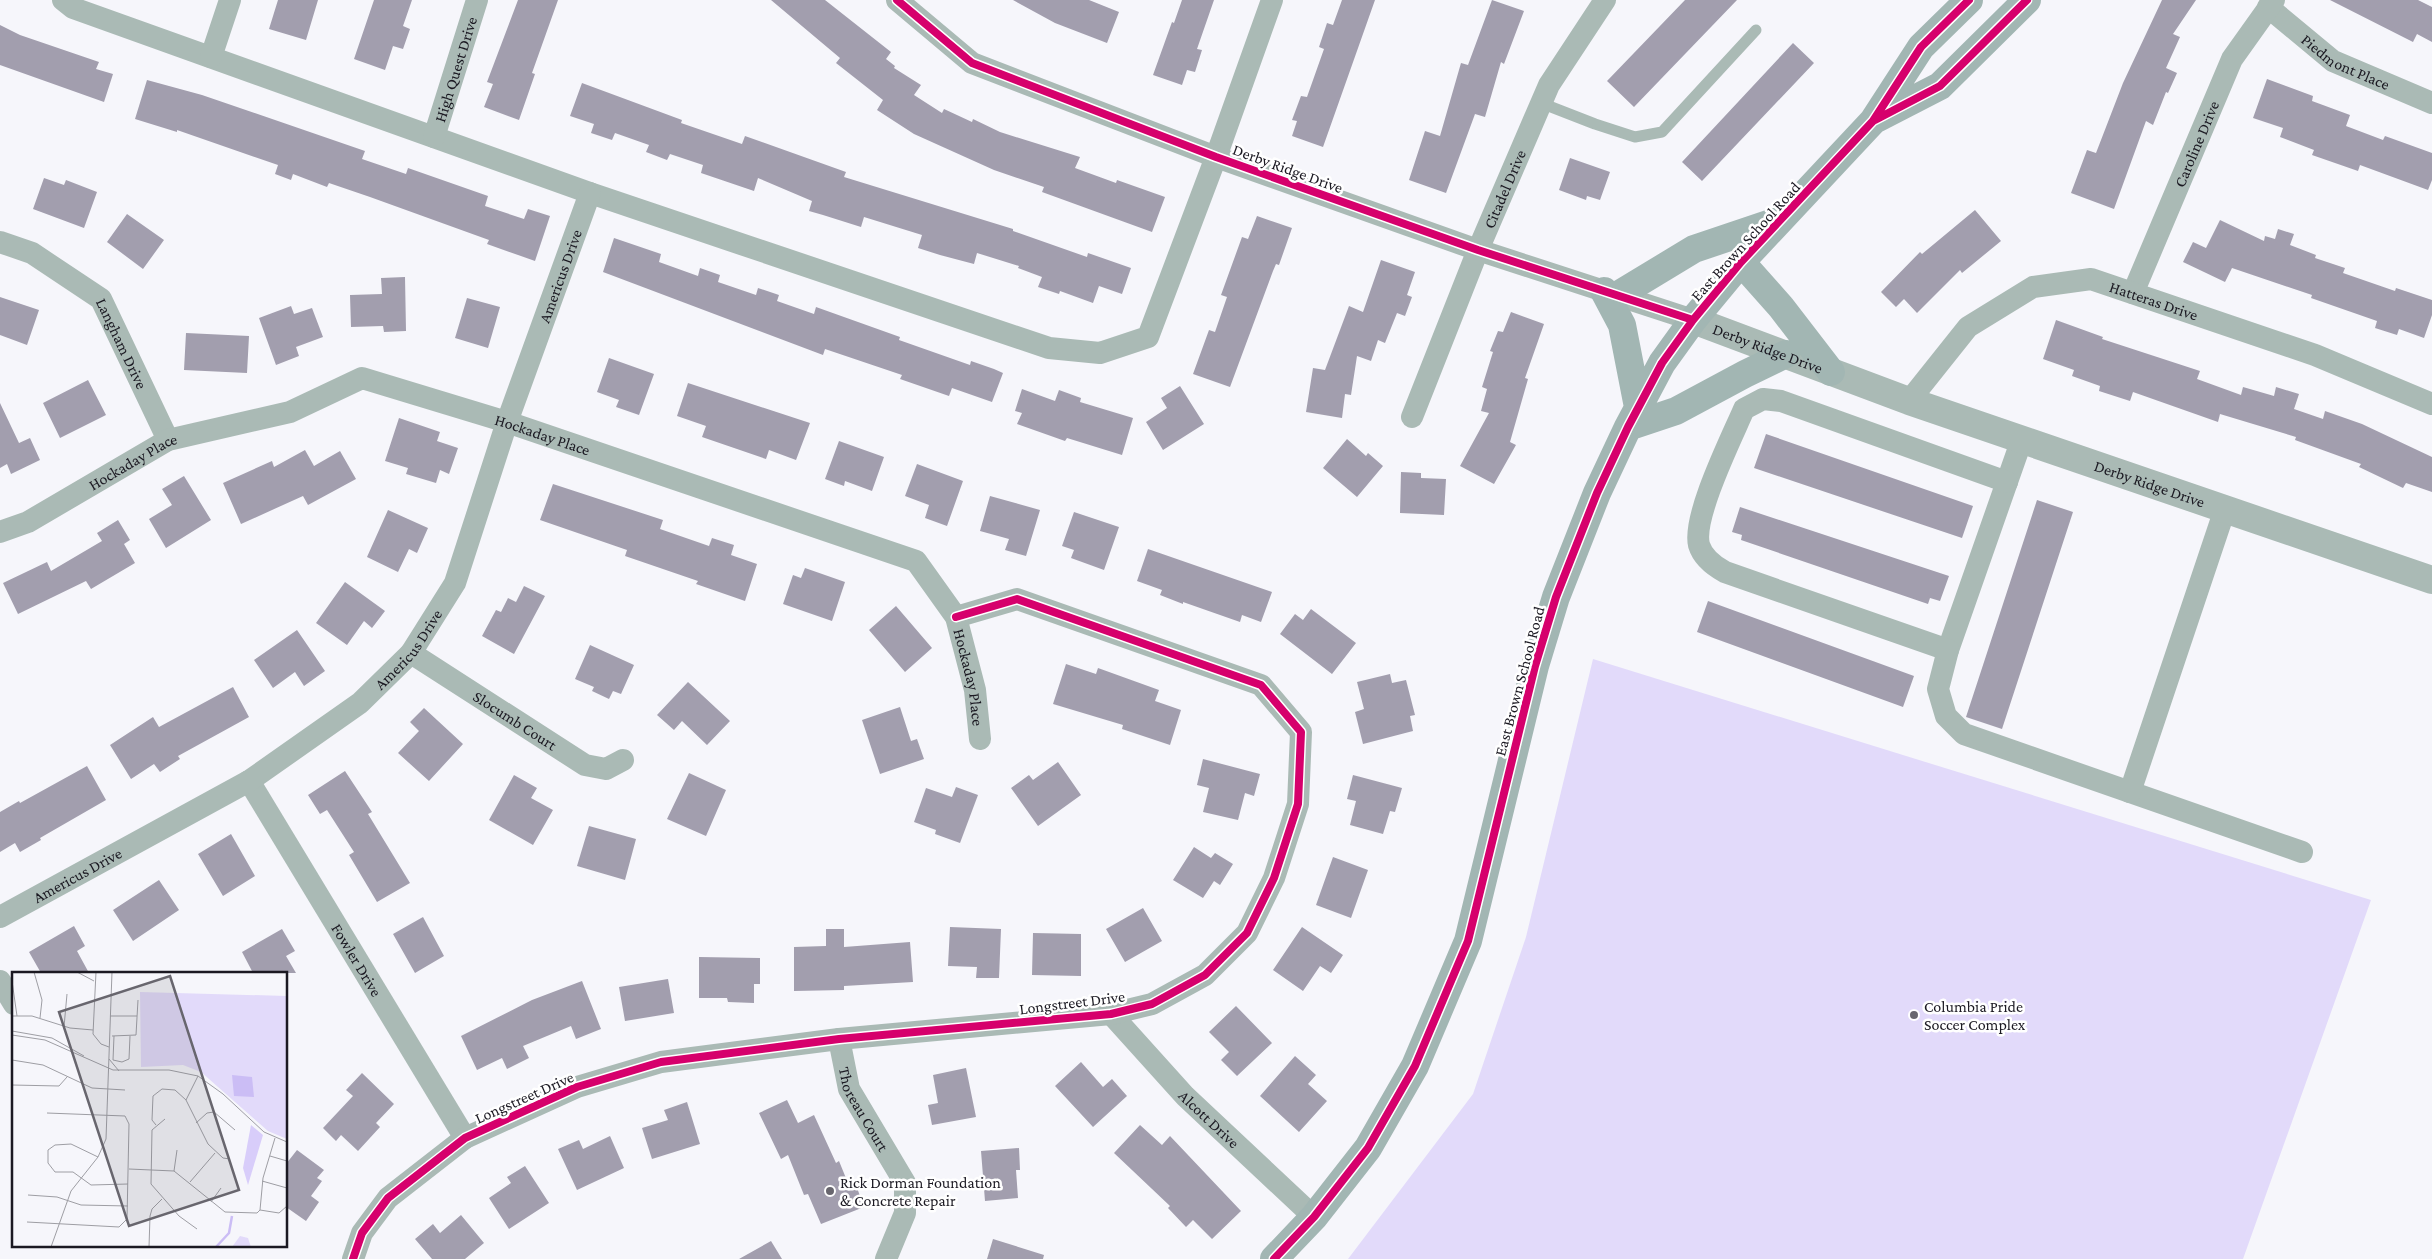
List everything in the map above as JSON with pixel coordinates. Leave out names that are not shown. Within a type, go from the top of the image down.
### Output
[{"type":"main road","name":"East Brown School Road","points":[[1274,1259],[1314,1217],[1368,1148],[1415,1066],[1468,941],[1535,666],[1554,606],[1597,493],[1633,417],[1662,363],[1693,320],[1741,262],[1873,121],[1922,47],[1969,0]]},
{"type":"main road","name":"East Brown School Road","points":[[1873,121],[1940,86],[2027,0]]},
{"type":"main road","points":[[1784,218],[1694,249],[1611,293],[1622,325],[1633,417],[1676,411],[1744,374],[1786,354]]},
{"type":"main road","points":[[1741,262],[1781,307],[1831,372]]},
{"type":"street","points":[[63,0],[73,8],[590,193],[1049,348],[1100,353],[1148,337],[1216,157],[1272,0]]},
{"type":"street","points":[[211,57],[230,0]]},
{"type":"street","name":"High Quest Drive","points":[[434,137],[476,0]]},
{"type":"street","name":"Derby Ridge Drive","points":[[897,0],[972,63],[1216,157],[1478,250],[1693,320],[1909,401],[2432,580]]},
{"type":"street","name":"Citadel Drive","points":[[1412,417],[1478,250],[1549,85],[1605,0]]},
{"type":"street","name":"Piedmont Place","points":[[2271,3],[2333,61],[2432,102]]},
{"type":"street","name":"Caroline Drive","points":[[2133,293],[2232,59],[2271,3]]},
{"type":"street","name":"Americus Drive","points":[[0,917],[250,781],[360,703],[411,653],[455,582],[507,422],[590,193]]},
{"type":"street","name":"Langham Drive","points":[[0,242],[32,253],[101,299],[168,440]]},
{"type":"street","name":"Hatteras Drive","points":[[1909,401],[1968,327],[2033,287],[2091,279],[2315,355],[2432,404]]},
{"type":"street","name":"Hockaday Place","points":[[0,532],[28,522],[168,440],[290,412],[362,378],[507,422],[916,561],[956,617],[975,690],[980,739]]},
{"type":"street","points":[[1948,650],[1715,567],[1706,557],[1699,544],[1701,518],[1713,480],[1744,408],[1763,399],[1781,401],[2007,482]]},
{"type":"street","points":[[2022,440],[1948,650],[1938,689],[1946,716],[1964,734],[2302,852]]},
{"type":"street","points":[[2130,792],[2226,509]]},
{"type":"street","name":"Longstreet Drive","points":[[353,1259],[362,1233],[388,1198],[465,1138],[577,1088],[661,1062],[839,1039],[1111,1014],[1152,1004],[1205,974],[1247,933],[1274,878],[1298,804],[1301,732],[1261,685],[1017,599],[956,617]]},
{"type":"street","name":"Slocumb Court","points":[[411,653],[585,764],[606,768],[623,760]]},
{"type":"street","name":"Fowler Drive","points":[[250,781],[465,1138]]},
{"type":"street","points":[[0,981],[12,1001]]},
{"type":"street","name":"Alcott Drive","points":[[1111,1014],[1185,1096],[1314,1217]]},
{"type":"street","name":"Thoreau Court","points":[[839,1039],[849,1089],[905,1183],[905,1213],[886,1259]]},
{"type":"lane","points":[[1542,103],[1595,124],[1635,137],[1662,132],[1756,30]]},
{"type":"shaded area","name":"Columbia Pride Soccer Complex","points":[[1593,659],[2371,900],[2243,1259],[1348,1259],[1473,1094],[1526,937]]},
{"type":"building","points":[[278,0],[318,0],[306,40],[269,29]]},
{"type":"building","points":[[374,0],[412,0],[403,26],[410,29],[403,49],[393,46],[385,70],[354,59]]},
{"type":"building","points":[[518,0],[558,0],[532,73],[535,74],[519,120],[484,107],[493,84],[487,82]]},
{"type":"building","points":[[771,0],[825,0],[891,52],[886,59],[895,66],[894,68],[921,85],[914,95],[942,113],[944,109],[972,122],[973,119],[1000,132],[1080,157],[1075,168],[1116,183],[1117,180],[1165,197],[1152,232],[1042,192],[1044,187],[994,170],[914,134],[877,110],[883,100],[836,63],[840,58]]},
{"type":"building","points":[[1013,0],[1089,0],[1119,12],[1107,43],[1055,23]]},
{"type":"building","points":[[1182,0],[1214,0],[1197,49],[1202,50],[1195,72],[1187,70],[1182,85],[1153,75]]},
{"type":"building","points":[[1342,0],[1375,0],[1323,147],[1292,136],[1297,121],[1292,120],[1301,96],[1307,97],[1324,49],[1319,47],[1327,23],[1333,25]]},
{"type":"building","points":[[1492,0],[1524,11],[1504,64],[1501,62],[1485,117],[1475,114],[1446,193],[1409,180],[1425,131],[1440,136],[1461,63],[1468,65]]},
{"type":"building","points":[[1685,0],[1737,0],[1634,107],[1607,81]]},
{"type":"building","points":[[2162,0],[2196,0],[2173,34],[2180,37],[2166,68],[2177,73],[2168,93],[2166,92],[2153,125],[2146,121],[2114,209],[2071,193],[2087,150],[2096,153],[2123,83]]},
{"type":"building","points":[[2330,0],[2418,0],[2432,7],[2432,42],[2417,34],[2413,42]]},
{"type":"building","points":[[0,25],[20,35],[99,62],[96,69],[113,74],[104,102],[0,65]]},
{"type":"building","points":[[1793,43],[1814,63],[1702,181],[1682,162]]},
{"type":"building","points":[[2267,79],[2313,96],[2312,101],[2350,115],[2346,126],[2383,140],[2385,136],[2432,153],[2432,180],[2428,190],[2360,165],[2358,171],[2312,155],[2314,150],[2280,137],[2283,128],[2253,118]]},
{"type":"building","points":[[147,80],[202,95],[365,151],[362,159],[406,174],[408,168],[488,196],[485,206],[524,219],[528,209],[550,216],[535,261],[487,244],[489,240],[329,183],[327,187],[293,174],[291,180],[275,174],[278,165],[177,130],[177,132],[135,119]]},
{"type":"building","points":[[582,83],[682,120],[681,123],[742,144],[745,136],[846,172],[844,177],[1013,229],[1013,231],[1087,257],[1088,253],[1131,268],[1122,294],[1099,286],[1093,303],[1060,291],[1059,294],[1038,287],[1042,277],[1018,268],[1019,266],[977,253],[974,264],[940,255],[918,248],[922,235],[864,217],[861,227],[809,211],[812,201],[758,178],[754,191],[701,173],[703,165],[670,154],[667,160],[646,152],[649,145],[615,133],[612,140],[591,133],[594,124],[570,116]]},
{"type":"building","points":[[1570,158],[1610,172],[1600,200],[1587,196],[1586,200],[1559,190]]},
{"type":"building","points":[[44,178],[64,185],[66,180],[97,192],[84,228],[33,209]]},
{"type":"building","points":[[1975,210],[2001,241],[1962,273],[1960,270],[1917,313],[1904,299],[1896,307],[1881,292],[1920,252],[1922,254]]},
{"type":"building","points":[[127,214],[164,240],[143,269],[107,242]]},
{"type":"building","points":[[1257,216],[1292,228],[1279,265],[1276,264],[1273,271],[1230,387],[1193,374],[1209,330],[1215,332],[1227,297],[1221,295],[1242,237],[1248,239]]},
{"type":"building","points":[[2220,220],[2264,241],[2265,236],[2275,239],[2278,229],[2294,234],[2290,245],[2316,255],[2315,258],[2345,268],[2343,273],[2395,291],[2396,288],[2432,300],[2432,315],[2424,338],[2399,329],[2397,335],[2375,328],[2377,321],[2311,298],[2312,295],[2232,268],[2225,282],[2183,262],[2193,242],[2206,248]]},
{"type":"building","points":[[614,238],[661,254],[659,262],[698,276],[700,268],[720,275],[718,282],[756,295],[758,288],[779,295],[777,301],[814,314],[816,307],[900,337],[899,340],[970,365],[971,361],[994,369],[1003,373],[992,402],[952,388],[949,396],[900,379],[902,375],[825,349],[823,355],[603,272]]},
{"type":"building","points":[[1381,260],[1415,272],[1407,295],[1412,297],[1405,316],[1397,313],[1385,343],[1378,340],[1371,361],[1357,356],[1351,395],[1345,394],[1342,418],[1306,412],[1313,368],[1325,370],[1349,306],[1363,312]]},
{"type":"building","points":[[405,277],[406,331],[384,332],[383,326],[351,327],[350,295],[382,294],[381,278]]},
{"type":"building","points":[[0,297],[39,310],[27,345],[0,335]]},
{"type":"building","points":[[467,298],[500,307],[488,348],[455,338]]},
{"type":"building","points":[[291,306],[294,314],[312,308],[323,337],[296,347],[299,356],[276,365],[259,318]]},
{"type":"building","points":[[1511,312],[1544,324],[1525,378],[1528,379],[1510,442],[1516,445],[1494,484],[1460,466],[1489,413],[1481,411],[1487,389],[1482,387],[1493,352],[1490,351],[1498,331],[1503,332]]},
{"type":"building","points":[[2056,320],[2103,337],[2102,339],[2200,371],[2197,379],[2241,395],[2243,387],[2274,396],[2276,387],[2299,394],[2294,409],[2323,419],[2325,411],[2362,424],[2432,457],[2432,492],[2406,483],[2403,488],[2359,467],[2361,464],[2295,440],[2296,437],[2220,414],[2218,422],[2133,392],[2130,401],[2099,391],[2100,386],[2072,376],[2074,370],[2043,359]]},
{"type":"building","points":[[186,333],[249,336],[247,373],[184,370]]},
{"type":"building","points":[[609,358],[654,374],[639,415],[616,407],[619,400],[597,392]]},
{"type":"building","points":[[88,380],[106,415],[60,438],[43,403]]},
{"type":"building","points":[[688,383],[810,423],[796,460],[769,450],[766,459],[702,437],[706,426],[677,416]]},
{"type":"building","points":[[1180,386],[1204,424],[1163,450],[1146,422],[1167,408],[1161,398]]},
{"type":"building","points":[[1022,389],[1055,401],[1059,390],[1081,398],[1080,402],[1133,418],[1122,455],[1067,438],[1065,441],[1017,424],[1022,413],[1015,411]]},
{"type":"building","points":[[0,403],[19,443],[30,438],[40,460],[11,474],[7,464],[0,468]]},
{"type":"building","points":[[399,418],[440,432],[437,441],[458,448],[449,474],[440,470],[436,483],[406,474],[408,468],[385,461]]},
{"type":"building","points":[[1766,434],[1973,506],[1962,538],[1754,468]]},
{"type":"building","points":[[1347,439],[1366,456],[1368,453],[1383,466],[1357,497],[1323,468]]},
{"type":"building","points":[[839,441],[884,457],[872,491],[845,481],[844,486],[825,479]]},
{"type":"building","points":[[305,450],[314,466],[340,451],[356,479],[308,505],[303,496],[241,524],[223,483],[272,461],[274,467]]},
{"type":"building","points":[[917,464],[963,481],[947,526],[925,518],[929,505],[905,496]]},
{"type":"building","points":[[1401,472],[1421,473],[1421,478],[1446,479],[1444,515],[1400,513]]},
{"type":"building","points":[[184,476],[211,520],[166,548],[149,519],[172,505],[162,489]]},
{"type":"building","points":[[553,484],[663,520],[660,529],[709,546],[712,538],[734,545],[731,555],[757,564],[745,601],[696,584],[698,581],[625,556],[627,550],[540,520]]},
{"type":"building","points":[[990,496],[1040,510],[1026,556],[1005,550],[1009,539],[980,531]]},
{"type":"building","points":[[2037,500],[2073,512],[2002,729],[1966,717]]},
{"type":"building","points":[[1740,507],[1949,576],[1940,601],[1930,598],[1928,604],[1741,540],[1742,535],[1732,532]]},
{"type":"building","points":[[388,510],[428,528],[417,553],[409,549],[398,572],[367,557]]},
{"type":"building","points":[[1074,512],[1119,527],[1104,570],[1071,558],[1074,550],[1062,546]]},
{"type":"building","points":[[118,520],[130,540],[124,544],[135,563],[91,589],[86,581],[18,614],[3,583],[47,562],[51,571],[102,541],[97,533]]},
{"type":"building","points":[[1148,549],[1272,592],[1261,622],[1242,615],[1240,622],[1183,602],[1183,604],[1160,595],[1162,590],[1137,581]]},
{"type":"building","points":[[805,568],[845,582],[832,621],[783,604],[793,575],[801,578]]},
{"type":"building","points":[[345,582],[385,611],[372,628],[364,621],[347,645],[316,623]]},
{"type":"building","points":[[524,586],[545,596],[514,654],[482,636],[496,610],[501,612],[508,598],[516,602]]},
{"type":"building","points":[[1708,601],[1914,676],[1903,707],[1697,632]]},
{"type":"building","points":[[896,606],[932,648],[905,672],[869,630]]},
{"type":"building","points":[[1311,609],[1356,643],[1332,674],[1280,634],[1295,614],[1303,620]]},
{"type":"building","points":[[297,630],[325,671],[304,686],[295,672],[273,688],[254,660]]},
{"type":"building","points":[[590,645],[634,665],[621,694],[613,691],[609,699],[592,691],[594,687],[575,679]]},
{"type":"building","points":[[1066,664],[1096,674],[1098,668],[1159,690],[1155,701],[1181,710],[1170,745],[1122,729],[1123,725],[1053,704]]},
{"type":"building","points":[[1390,674],[1392,683],[1406,680],[1415,715],[1410,716],[1413,731],[1363,744],[1355,712],[1364,709],[1357,682]]},
{"type":"building","points":[[688,682],[730,721],[707,745],[682,721],[674,730],[657,715]]},
{"type":"building","points":[[233,687],[249,717],[178,756],[180,759],[160,772],[154,764],[131,779],[110,745],[153,717],[159,727]]},
{"type":"building","points":[[900,707],[911,741],[917,739],[924,759],[880,774],[862,720]]},
{"type":"building","points":[[424,708],[463,744],[429,781],[398,753],[419,731],[410,722]]},
{"type":"building","points":[[1203,759],[1260,774],[1254,796],[1245,793],[1238,820],[1203,812],[1209,788],[1197,785]]},
{"type":"building","points":[[1058,762],[1081,795],[1038,826],[1011,788],[1029,775],[1033,780]]},
{"type":"building","points":[[87,766],[106,800],[40,838],[41,840],[20,852],[15,843],[0,852],[0,812]]},
{"type":"building","points":[[345,771],[372,812],[368,814],[410,883],[377,902],[349,855],[354,852],[327,810],[320,814],[308,795]]},
{"type":"building","points":[[689,773],[726,790],[706,836],[667,819]]},
{"type":"building","points":[[514,775],[537,788],[531,798],[553,810],[533,845],[489,820]]},
{"type":"building","points":[[1353,775],[1402,788],[1395,812],[1390,811],[1383,834],[1350,825],[1356,801],[1347,799]]},
{"type":"building","points":[[956,787],[978,795],[960,843],[935,834],[936,830],[914,822],[926,788],[952,797]]},
{"type":"building","points":[[589,826],[636,839],[625,880],[577,866]]},
{"type":"building","points":[[231,834],[255,876],[223,896],[198,854]]},
{"type":"building","points":[[1194,847],[1211,858],[1215,853],[1233,864],[1220,885],[1214,881],[1203,898],[1173,880]]},
{"type":"building","points":[[1333,857],[1368,870],[1351,918],[1316,905]]},
{"type":"building","points":[[159,880],[179,910],[133,941],[113,910]]},
{"type":"building","points":[[1143,908],[1162,941],[1125,962],[1106,929]]},
{"type":"building","points":[[423,917],[444,956],[415,973],[393,934]]},
{"type":"building","points":[[74,926],[85,946],[77,951],[88,972],[40,972],[29,952]]},
{"type":"building","points":[[950,927],[1001,929],[999,978],[976,978],[977,967],[948,966]]},
{"type":"building","points":[[1302,927],[1343,955],[1331,973],[1320,966],[1303,991],[1273,970]]},
{"type":"building","points":[[282,929],[295,951],[286,956],[296,973],[252,972],[242,952]]},
{"type":"building","points":[[826,929],[844,929],[844,947],[910,942],[913,982],[844,986],[844,990],[794,991],[794,947],[826,946]]},
{"type":"building","points":[[1033,933],[1081,934],[1081,976],[1032,975]]},
{"type":"building","points":[[699,957],[760,958],[760,984],[754,984],[754,1003],[728,1002],[727,998],[699,998]]},
{"type":"building","points":[[668,979],[674,1013],[625,1021],[619,987]]},
{"type":"building","points":[[582,981],[601,1029],[576,1039],[571,1026],[523,1046],[529,1058],[507,1069],[502,1058],[477,1070],[461,1036],[532,1000]]},
{"type":"building","points":[[1236,1006],[1272,1043],[1237,1076],[1221,1060],[1229,1052],[1209,1032]]},
{"type":"building","points":[[1295,1056],[1316,1075],[1308,1084],[1327,1101],[1299,1132],[1260,1096]]},
{"type":"building","points":[[1081,1062],[1103,1087],[1112,1079],[1127,1096],[1093,1127],[1055,1086]]},
{"type":"building","points":[[966,1068],[976,1117],[932,1125],[928,1105],[938,1103],[933,1075]]},
{"type":"building","points":[[362,1073],[394,1104],[376,1123],[380,1127],[358,1151],[341,1135],[336,1141],[323,1128],[353,1096],[346,1090]]},
{"type":"building","points":[[787,1100],[798,1123],[814,1115],[836,1163],[839,1161],[850,1188],[856,1185],[864,1207],[821,1224],[808,1194],[804,1195],[788,1155],[781,1159],[759,1113]]},
{"type":"building","points":[[687,1102],[700,1144],[652,1159],[642,1128],[668,1120],[664,1110]]},
{"type":"building","points":[[1140,1125],[1162,1145],[1170,1136],[1241,1211],[1212,1239],[1193,1220],[1186,1227],[1168,1208],[1170,1206],[1114,1153]]},
{"type":"building","points":[[610,1136],[624,1168],[577,1190],[558,1149],[579,1140],[583,1149]]},
{"type":"building","points":[[1019,1148],[1020,1170],[1016,1170],[1018,1198],[985,1201],[981,1151]]},
{"type":"building","points":[[297,1150],[324,1170],[317,1178],[322,1181],[311,1196],[319,1202],[306,1221],[288,1208],[288,1161]]},
{"type":"building","points":[[525,1166],[549,1203],[509,1229],[489,1198],[511,1183],[507,1177]]},
{"type":"building","points":[[461,1215],[484,1243],[465,1259],[432,1259],[415,1239],[433,1224],[440,1233]]},
{"type":"building","points":[[993,1239],[1044,1255],[1043,1259],[987,1259]]},
{"type":"building","points":[[771,1241],[782,1259],[739,1259]]},
{"type":"cycle path","points":[[897,0],[972,63],[1216,157],[1478,250],[1693,320]]},
{"type":"cycle path","points":[[1274,1259],[1314,1217],[1368,1148],[1415,1066],[1468,941],[1535,666],[1556,597],[1597,493],[1628,427],[1662,363],[1693,320],[1741,262],[1873,121],[1921,47],[1969,0]]},
{"type":"cycle path","points":[[1875,120],[1940,86],[2027,0]]},
{"type":"cycle path","points":[[353,1259],[362,1233],[388,1198],[465,1138],[577,1087],[661,1062],[839,1039],[1111,1014],[1152,1004],[1205,975],[1247,933],[1274,878],[1298,804],[1301,732],[1261,685],[1017,599],[956,617]]},
{"type":"place","name":"Columbia Pride Soccer Complex","points":[[1914,1015]]},
{"type":"place","name":"Rick Dorman Foundation & Concrete Repair","points":[[830,1191]]}]
